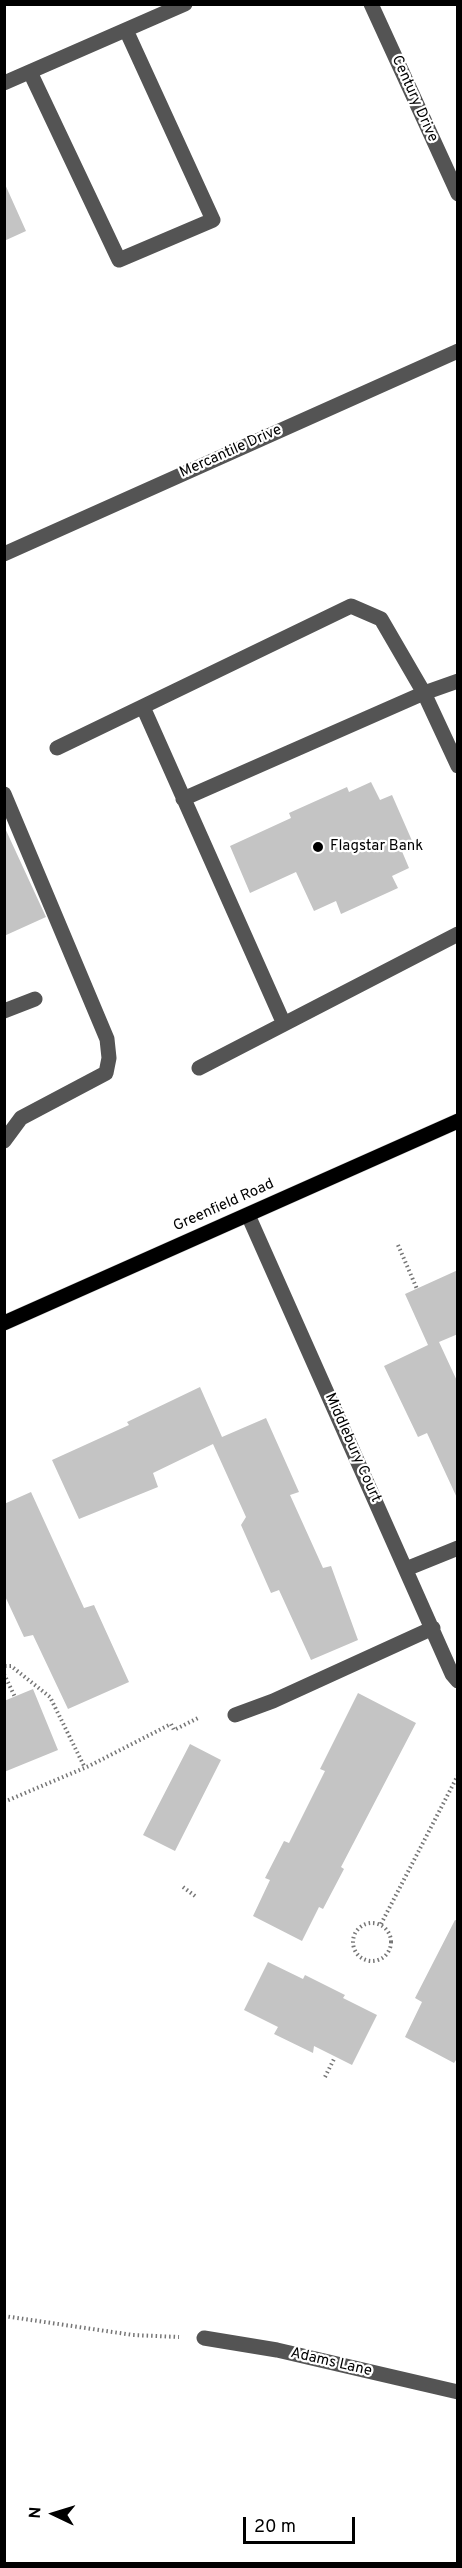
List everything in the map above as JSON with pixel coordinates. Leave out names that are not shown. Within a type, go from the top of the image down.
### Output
[{"type":"main road","name":"Greenfield Road","points":[[4,1323],[458,1121]]},
{"type":"street","points":[[4,83],[185,4]]},
{"type":"street","name":"Century Drive","points":[[371,4],[458,194]]},
{"type":"street","points":[[30,72],[119,260],[213,220],[126,30]]},
{"type":"street","name":"Mercantile Drive","points":[[4,554],[458,351]]},
{"type":"street","points":[[57,748],[351,606],[381,619],[424,693],[458,766]]},
{"type":"street","points":[[183,799],[424,693],[458,681]]},
{"type":"street","points":[[143,707],[284,1024]]},
{"type":"street","points":[[4,794],[107,1039],[110,1058],[106,1073],[21,1118],[4,1142]]},
{"type":"street","points":[[199,1068],[458,934]]},
{"type":"street","points":[[4,1011],[35,999]]},
{"type":"street","name":"Middlebury Court","points":[[248,1215],[458,1681]]},
{"type":"street","points":[[406,1569],[458,1548]]},
{"type":"street","points":[[235,1716],[433,1628]]},
{"type":"street","name":"Adams Lane","points":[[204,2338],[277,2350],[458,2392]]},
{"type":"path","points":[[398,1245],[417,1288]]},
{"type":"path","points":[[5,1666],[11,1666],[50,1698],[85,1768]]},
{"type":"path","points":[[4,1674],[15,1697]]},
{"type":"path","points":[[4,1802],[85,1768],[171,1725],[174,1730],[200,1717]]},
{"type":"path","points":[[381,1924],[458,1775]]},
{"type":"path","points":[[183,1887],[195,1896]]},
{"type":"path","points":[[381,1924],[390,1933],[392,1939],[389,1950],[380,1960],[362,1959],[354,1948],[354,1935],[362,1925],[381,1924]]},
{"type":"path","points":[[325,2077],[335,2057]]},
{"type":"path","points":[[4,2316],[133,2335],[204,2338]]},
{"type":"building","points":[[4,182],[26,231],[4,241]]},
{"type":"building","name":"Flagstar Bank","points":[[371,782],[380,800],[392,795],[413,843],[401,849],[409,868],[392,876],[398,888],[341,914],[336,901],[314,911],[296,872],[250,893],[230,846],[291,818],[289,813],[347,787],[349,792]]},
{"type":"building","points":[[4,826],[46,917],[4,936]]},
{"type":"building","points":[[458,1270],[458,1334],[439,1342],[458,1383],[458,1500],[427,1433],[418,1437],[384,1366],[428,1345],[405,1294]]},
{"type":"building","points":[[200,1387],[222,1437],[266,1418],[299,1492],[290,1495],[323,1568],[331,1566],[358,1640],[311,1660],[279,1590],[271,1593],[241,1525],[246,1517],[213,1444],[153,1473],[158,1487],[79,1519],[52,1460],[129,1425],[127,1422]]},
{"type":"building","points":[[31,1492],[84,1608],[94,1605],[129,1682],[68,1709],[33,1635],[24,1637],[4,1594],[4,1504]]},
{"type":"building","points":[[33,1689],[58,1750],[4,1772],[4,1701]]},
{"type":"building","points":[[358,1693],[416,1723],[341,1867],[344,1869],[323,1909],[319,1907],[302,1941],[253,1916],[270,1880],[265,1878],[284,1841],[289,1843],[325,1771],[320,1769]]},
{"type":"building","points":[[190,1744],[221,1760],[175,1851],[143,1835]]},
{"type":"building","points":[[455,1920],[458,1921],[458,2057],[454,2063],[405,2037],[422,2002],[415,1998]]},
{"type":"building","points":[[268,1962],[303,1979],[305,1975],[345,1995],[343,1998],[377,2015],[352,2065],[314,2046],[313,2053],[274,2034],[278,2027],[244,2010]]},
{"type":"place","name":"Flagstar Bank","points":[[318,847]]}]
